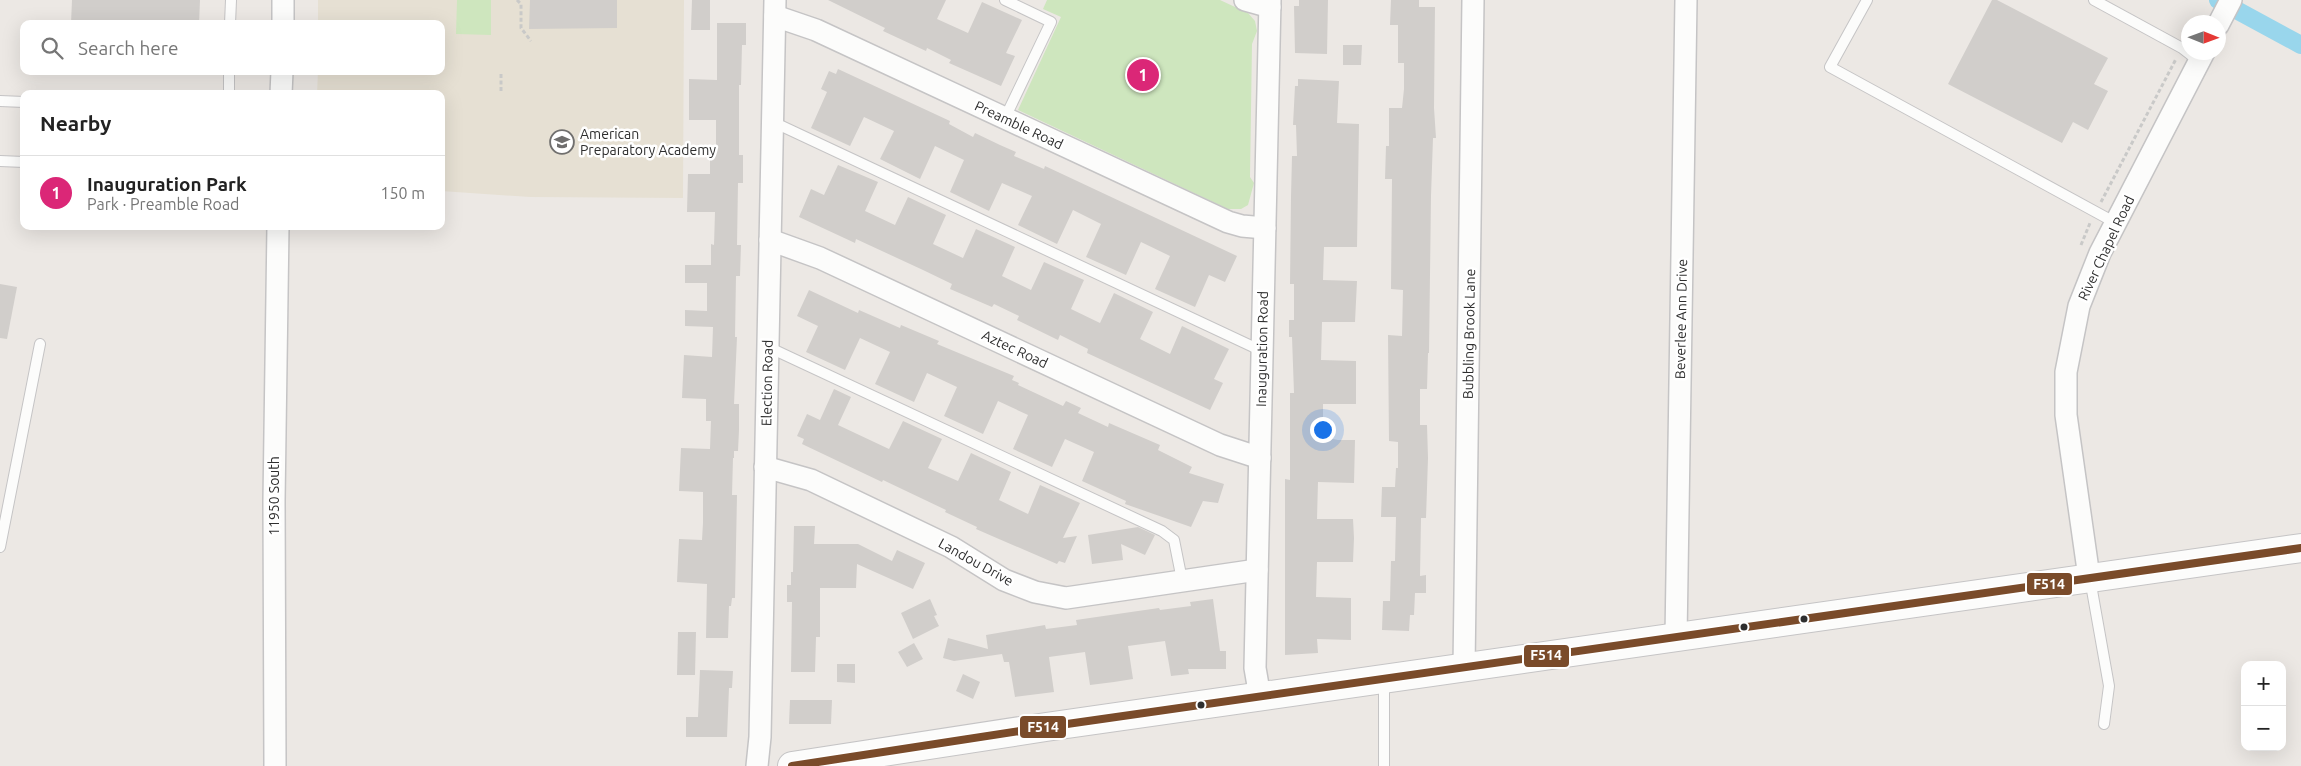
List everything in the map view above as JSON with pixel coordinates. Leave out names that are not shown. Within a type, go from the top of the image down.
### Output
[{"type":"main road","points":[[792,766],[1046,727],[2301,548]]},
{"type":"street","points":[[283,20],[284,0]]},
{"type":"street","points":[[1245,0],[1270,3]]},
{"type":"street","name":"Bubbling Brook Lane","points":[[1464,668],[1473,0]]},
{"type":"street","name":"Beverlee Ann Drive","points":[[1676,638],[1686,0]]},
{"type":"street","points":[[2223,15],[2231,0]]},
{"type":"street","name":"Inauguration Road","points":[[1260,697],[1255,668],[1270,3]]},
{"type":"street","name":"Preamble Road","points":[[775,8],[816,30],[1228,222],[1242,226],[1265,228]]},
{"type":"street","name":"Election Road","points":[[757,766],[760,737],[775,8]]},
{"type":"street","name":"River Chapel Road","points":[[2089,577],[2066,415],[2066,372],[2079,306],[2100,253],[2200,60]]},
{"type":"street","points":[[281,90],[282,75]]},
{"type":"street","name":"11950 South","points":[[276,766],[274,501],[278,230]]},
{"type":"street","name":"Aztec Road","points":[[770,240],[820,258],[1220,445],[1260,458]]},
{"type":"street","name":"Landou Drive","points":[[765,467],[820,484],[951,547],[1004,580],[1034,592],[1066,598],[1257,570]]},
{"type":"lane","points":[[230,20],[231,0]]},
{"type":"lane","points":[[1005,0],[1051,22],[1005,118]]},
{"type":"lane","points":[[1867,0],[1830,67],[2116,222]]},
{"type":"lane","points":[[2094,0],[2181,47]]},
{"type":"lane","points":[[229,75],[229,90]]},
{"type":"lane","points":[[0,101],[20,102]]},
{"type":"lane","points":[[773,122],[1262,351]]},
{"type":"lane","points":[[0,161],[20,162]]},
{"type":"lane","points":[[0,547],[40,344]]},
{"type":"lane","points":[[768,347],[1162,531],[1174,540],[1182,580]]},
{"type":"lane","points":[[2089,577],[2109,686],[2104,724]]},
{"type":"lane","points":[[1384,679],[1384,766]]},
{"type":"path","points":[[517,0],[521,4],[521,28],[531,41]]},
{"type":"path","points":[[501,74],[501,91]]},
{"type":"shaded area","name":"American Preparatory Academy","points":[[318,0],[684,0],[683,198],[530,197],[445,191],[445,90],[317,90],[318,75],[445,75],[445,20],[318,20]]},
{"type":"green space","points":[[457,0],[491,0],[491,35],[456,34]]},
{"type":"green space","points":[[1047,0],[1220,0],[1248,13],[1255,21],[1257,31],[1252,44],[1250,177],[1254,183],[1248,205],[1241,209],[1228,209],[1018,110],[1061,17],[1043,9]]},
{"type":"building","points":[[72,0],[200,0],[199,20],[71,20]]},
{"type":"building","points":[[530,0],[617,0],[617,28],[529,29]]},
{"type":"building","points":[[692,0],[710,0],[710,30],[691,30]]},
{"type":"building","points":[[828,0],[946,0],[937,19],[968,33],[982,2],[1022,20],[1006,53],[1015,56],[1001,86],[949,63],[951,60],[927,48],[926,51],[883,31],[885,28]]},
{"type":"building","points":[[1299,0],[1328,0],[1327,54],[1295,53],[1294,6],[1299,6]]},
{"type":"building","points":[[1391,0],[1419,0],[1419,7],[1435,7],[1434,108],[1436,138],[1433,138],[1431,196],[1429,353],[1427,389],[1420,389],[1420,425],[1427,425],[1428,458],[1426,518],[1421,518],[1420,576],[1426,575],[1426,593],[1415,593],[1414,615],[1410,615],[1409,631],[1382,630],[1383,601],[1390,601],[1391,561],[1395,561],[1396,517],[1381,517],[1382,487],[1395,487],[1396,468],[1398,468],[1398,442],[1389,441],[1388,335],[1402,336],[1403,290],[1391,289],[1392,179],[1385,179],[1386,146],[1389,146],[1389,108],[1402,108],[1404,89],[1404,63],[1398,63],[1398,25],[1390,25]]},
{"type":"building","points":[[1992,0],[1997,0],[2108,58],[2094,84],[2108,91],[2088,130],[2073,122],[2062,143],[1948,84]]},
{"type":"building","points":[[717,23],[746,23],[746,45],[742,45],[741,85],[739,85],[739,155],[743,155],[743,183],[738,183],[737,245],[741,245],[740,276],[736,276],[735,337],[737,337],[734,404],[739,404],[739,430],[738,451],[734,451],[733,458],[732,495],[737,495],[735,598],[732,598],[731,606],[729,606],[728,638],[706,638],[707,584],[677,582],[679,539],[702,540],[703,523],[703,492],[679,491],[681,448],[710,449],[711,421],[706,421],[706,399],[682,398],[684,355],[712,357],[713,327],[685,326],[685,310],[707,311],[707,283],[685,283],[685,265],[711,265],[711,244],[714,245],[715,212],[687,212],[688,174],[710,174],[710,155],[716,155],[716,120],[689,120],[689,79],[717,80]]},
{"type":"building","points":[[1343,45],[1362,45],[1361,65],[1343,65]]},
{"type":"building","points":[[838,69],[950,121],[949,124],[973,137],[975,133],[1016,152],[1014,156],[1044,169],[1045,166],[1237,256],[1225,282],[1209,275],[1195,307],[1155,289],[1170,256],[1141,242],[1126,275],[1086,257],[1101,224],[1073,210],[1057,244],[1018,225],[1032,196],[1002,183],[989,211],[950,192],[964,160],[935,146],[920,179],[880,159],[894,131],[864,117],[850,146],[811,128],[827,92],[821,89],[829,71],[836,74]]},
{"type":"building","points":[[1298,79],[1339,81],[1337,123],[1359,124],[1357,247],[1324,247],[1323,280],[1357,281],[1355,322],[1322,322],[1321,360],[1356,361],[1356,404],[1323,404],[1323,437],[1338,440],[1355,440],[1354,483],[1318,482],[1317,519],[1353,519],[1354,538],[1353,562],[1317,562],[1316,597],[1351,598],[1351,640],[1317,639],[1318,653],[1285,655],[1285,479],[1290,480],[1290,393],[1294,393],[1292,337],[1289,337],[1289,320],[1294,320],[1294,284],[1290,284],[1291,197],[1292,156],[1297,156],[1296,125],[1293,125],[1295,86],[1298,86]]},
{"type":"building","points":[[838,165],[878,182],[865,211],[895,225],[908,197],[946,215],[933,244],[963,258],[976,229],[1015,247],[1002,276],[1031,290],[1044,262],[1084,280],[1071,309],[1100,323],[1114,293],[1153,312],[1140,339],[1170,354],[1182,326],[1229,349],[1214,379],[1223,383],[1210,410],[1087,353],[1088,349],[1060,335],[1058,340],[1017,320],[1019,316],[994,304],[992,307],[950,289],[952,284],[923,270],[856,239],[855,243],[799,217],[811,189],[824,195]]},
{"type":"building","points":[[0,284],[17,287],[7,339],[0,338]]},
{"type":"building","points":[[809,290],[858,313],[859,310],[900,328],[901,325],[939,341],[937,344],[1014,376],[1012,380],[1019,383],[1018,385],[1063,406],[1066,401],[1081,408],[1078,413],[1108,427],[1109,423],[1160,445],[1158,450],[1192,467],[1189,473],[1224,484],[1218,503],[1203,501],[1191,527],[1125,504],[1126,501],[1082,481],[1094,452],[1065,439],[1052,467],[1013,449],[1028,415],[998,401],[983,434],[944,416],[957,387],[927,373],[914,402],[875,384],[890,352],[860,338],[845,370],[806,352],[818,326],[797,316]]},
{"type":"building","points":[[834,389],[851,397],[838,425],[889,449],[903,421],[942,439],[928,468],[958,481],[971,453],[1011,472],[999,500],[1028,514],[1040,485],[1080,503],[1063,538],[1077,536],[1065,563],[1059,561],[1057,564],[976,529],[977,527],[945,512],[946,510],[802,444],[804,439],[797,436],[807,414],[820,420]]},
{"type":"building","points":[[794,526],[815,526],[814,544],[858,544],[892,561],[897,550],[925,563],[913,589],[857,564],[856,588],[820,588],[820,637],[816,637],[815,672],[791,672],[792,602],[787,602],[787,585],[791,585],[791,572],[793,572]]},
{"type":"building","points":[[1138,527],[1155,535],[1145,555],[1121,544],[1123,560],[1092,564],[1088,535]]},
{"type":"building","points":[[930,599],[937,615],[934,616],[939,626],[913,639],[901,613]]},
{"type":"building","points":[[1213,599],[1220,651],[1226,651],[1226,669],[1188,669],[1189,674],[1171,676],[1165,641],[1128,646],[1133,679],[1114,682],[1090,685],[1085,652],[1049,657],[1054,692],[1015,697],[1009,662],[1004,662],[1002,654],[954,661],[943,658],[948,638],[988,649],[986,635],[1045,625],[1046,629],[1077,625],[1076,620],[1159,608],[1160,610],[1191,606],[1190,602]]},
{"type":"building","points":[[678,632],[696,632],[695,675],[677,675]]},
{"type":"building","points":[[914,643],[923,659],[907,667],[898,652]]},
{"type":"building","points":[[837,664],[855,664],[855,683],[837,682]]},
{"type":"building","points":[[700,670],[733,671],[732,688],[729,688],[727,737],[686,737],[686,717],[698,717]]},
{"type":"building","points":[[963,674],[980,682],[973,699],[956,691]]},
{"type":"building","points":[[790,700],[832,700],[831,724],[789,724]]},
{"type":"waterway","points":[[2218,0],[2301,45]]},
{"type":"transit line","name":"F514","points":[[792,766],[1046,727],[2301,548]]},
{"type":"place","name":"Inauguration Park","points":[[1143,75]]},
{"type":"place","name":"American Preparatory Academy","points":[[562,142]]}]
